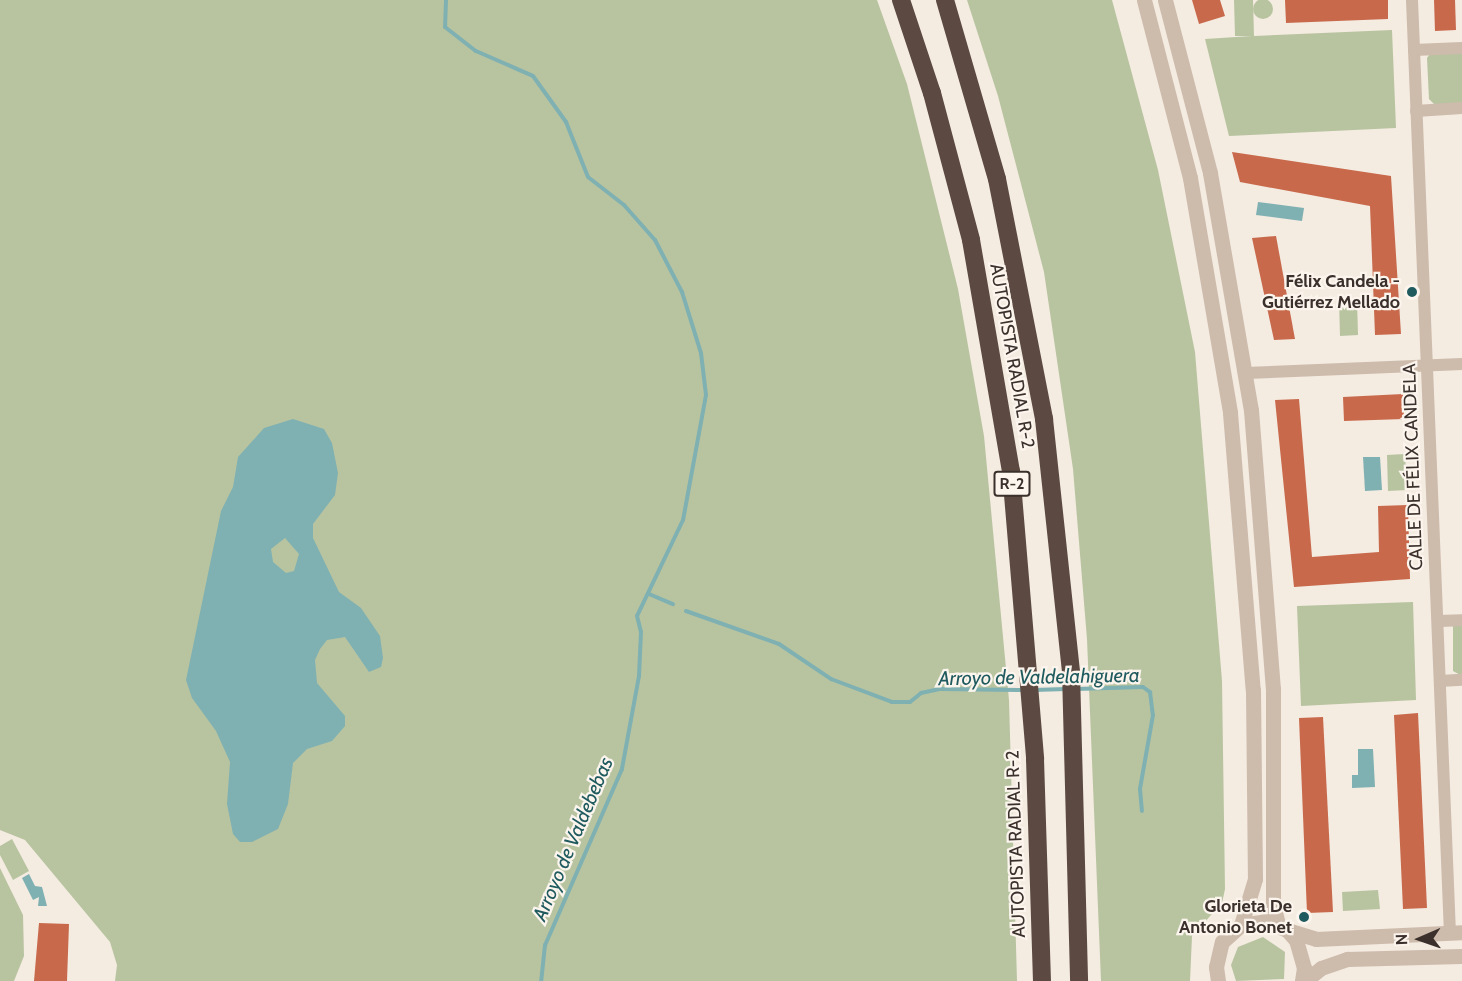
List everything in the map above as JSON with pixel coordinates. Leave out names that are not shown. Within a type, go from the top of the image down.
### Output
[{"type":"highway","name":"AUTOPISTA RADIAL R-2","points":[[901,0],[932,93],[971,240],[1011,471],[1035,759],[1042,981]]},
{"type":"highway","name":"AUTOPISTA RADIAL R-2","points":[[945,0],[997,179],[1044,419],[1071,672],[1080,981]]},
{"type":"street","points":[[1144,0],[1190,178],[1230,413],[1252,690],[1255,879],[1241,925],[1222,942],[1217,954],[1218,981]]},
{"type":"street","points":[[1165,0],[1210,173],[1246,373],[1273,689],[1273,904],[1283,927],[1302,952],[1303,981]]},
{"type":"street","name":"CALLE DE FÉLIX CANDELA","points":[[1412,0],[1440,681],[1456,933]]},
{"type":"street","points":[[1414,50],[1462,48]]},
{"type":"street","points":[[1416,111],[1462,108]]},
{"type":"street","points":[[1246,373],[1462,364]]},
{"type":"street","points":[[1438,621],[1462,620]]},
{"type":"street","points":[[1440,681],[1462,680]]},
{"type":"street","points":[[1241,925],[1283,927],[1316,939],[1456,933]]},
{"type":"street","points":[[1303,981],[1321,968],[1347,959],[1462,956]]},
{"type":"green space","points":[[1263,-1],[1270,2],[1273,9],[1270,16],[1263,19],[1256,16],[1253,9],[1256,2]]},
{"type":"green space","points":[[0,0],[877,0],[907,84],[958,289],[984,436],[1009,700],[1017,981],[115,981],[117,965],[110,942],[25,840],[0,830]]},
{"type":"green space","points":[[967,0],[1112,0],[1158,170],[1195,352],[1222,681],[1225,889],[1222,903],[1192,936],[1190,981],[1101,981],[1087,639],[1073,469],[1044,272],[998,96]]},
{"type":"green space","points":[[1234,0],[1253,0],[1254,36],[1392,30],[1396,128],[1229,136],[1205,39],[1252,36],[1235,36]]},
{"type":"green space","points":[[1462,50],[1462,104],[1435,105],[1429,99],[1427,58],[1432,51]]},
{"type":"green space","points":[[1339,300],[1357,300],[1358,335],[1340,336]]},
{"type":"green space","points":[[1405,454],[1407,490],[1388,491],[1387,455]]},
{"type":"green space","points":[[1413,602],[1416,700],[1301,706],[1297,606]]},
{"type":"green space","points":[[1453,623],[1462,623],[1462,676],[1453,671]]},
{"type":"green space","points":[[12,839],[29,871],[13,880],[0,855],[0,846]]},
{"type":"green space","points":[[0,868],[23,915],[24,956],[14,981],[0,981]]},
{"type":"green space","points":[[1378,890],[1380,909],[1343,911],[1342,892]]},
{"type":"green space","points":[[1263,937],[1285,952],[1284,979],[1236,981],[1231,965],[1238,947]]},
{"type":"water","points":[[1258,202],[1304,208],[1302,221],[1256,215]]},
{"type":"water","points":[[293,419],[324,429],[332,443],[338,473],[335,495],[313,524],[313,538],[339,592],[361,608],[380,636],[383,658],[381,667],[369,672],[345,637],[327,640],[320,649],[315,660],[317,683],[345,716],[345,726],[332,741],[307,749],[293,763],[288,804],[278,829],[252,842],[240,842],[233,834],[227,804],[230,762],[216,731],[192,698],[186,680],[221,511],[233,487],[238,457],[264,428]],"holes":[[[285,538],[299,554],[294,571],[286,573],[273,562],[271,549]]]},
{"type":"water","points":[[1363,457],[1380,457],[1382,490],[1365,491]]},
{"type":"water","points":[[1358,749],[1373,749],[1375,787],[1352,788],[1352,775],[1358,775]]},
{"type":"water","points":[[29,874],[35,886],[42,887],[47,906],[38,906],[39,897],[33,900],[22,878]]},
{"type":"building","points":[[1192,0],[1220,0],[1225,16],[1199,24]]},
{"type":"building","points":[[1285,0],[1388,0],[1388,19],[1286,23]]},
{"type":"building","points":[[1434,0],[1455,0],[1456,30],[1435,31]]},
{"type":"building","points":[[1232,152],[1391,176],[1401,334],[1375,335],[1370,206],[1240,182]]},
{"type":"building","points":[[1276,236],[1295,339],[1274,340],[1252,238]]},
{"type":"building","points":[[1403,394],[1404,419],[1344,421],[1343,397]]},
{"type":"building","points":[[1299,399],[1312,557],[1379,552],[1378,506],[1408,505],[1410,579],[1294,587],[1275,400]]},
{"type":"building","points":[[1418,713],[1427,908],[1403,909],[1394,715]]},
{"type":"building","points":[[1323,717],[1333,912],[1307,913],[1299,718]]},
{"type":"building","points":[[39,923],[69,924],[67,981],[34,981]]},
{"type":"waterway","name":"Arroyo de Valdebebas","points":[[446,0],[445,27],[476,51],[533,76],[566,122],[588,177],[624,205],[655,240],[682,292],[701,353],[706,395],[683,520],[637,616],[641,632],[639,676],[622,769],[545,945],[541,981]]},
{"type":"waterway","name":"Arroyo de Valdelahiguera","points":[[649,594],[673,604]]},
{"type":"waterway","name":"Arroyo de Valdelahiguera","points":[[686,611],[779,644],[831,679],[892,702],[910,702],[921,693],[940,689],[1024,690]]},
{"type":"waterway","name":"Arroyo de Valdelahiguera","points":[[1076,689],[1143,687],[1150,692],[1153,715],[1140,789],[1142,811]]},
{"type":"waterway","name":"Arroyo de Valdelahiguera","points":[[1034,690],[1066,689]]},
{"type":"place","name":"Félix Candela - Gutiérrez Mellado","points":[[1412,292]]},
{"type":"place","name":"Glorieta De Antonio Bonet","points":[[1304,917]]}]
